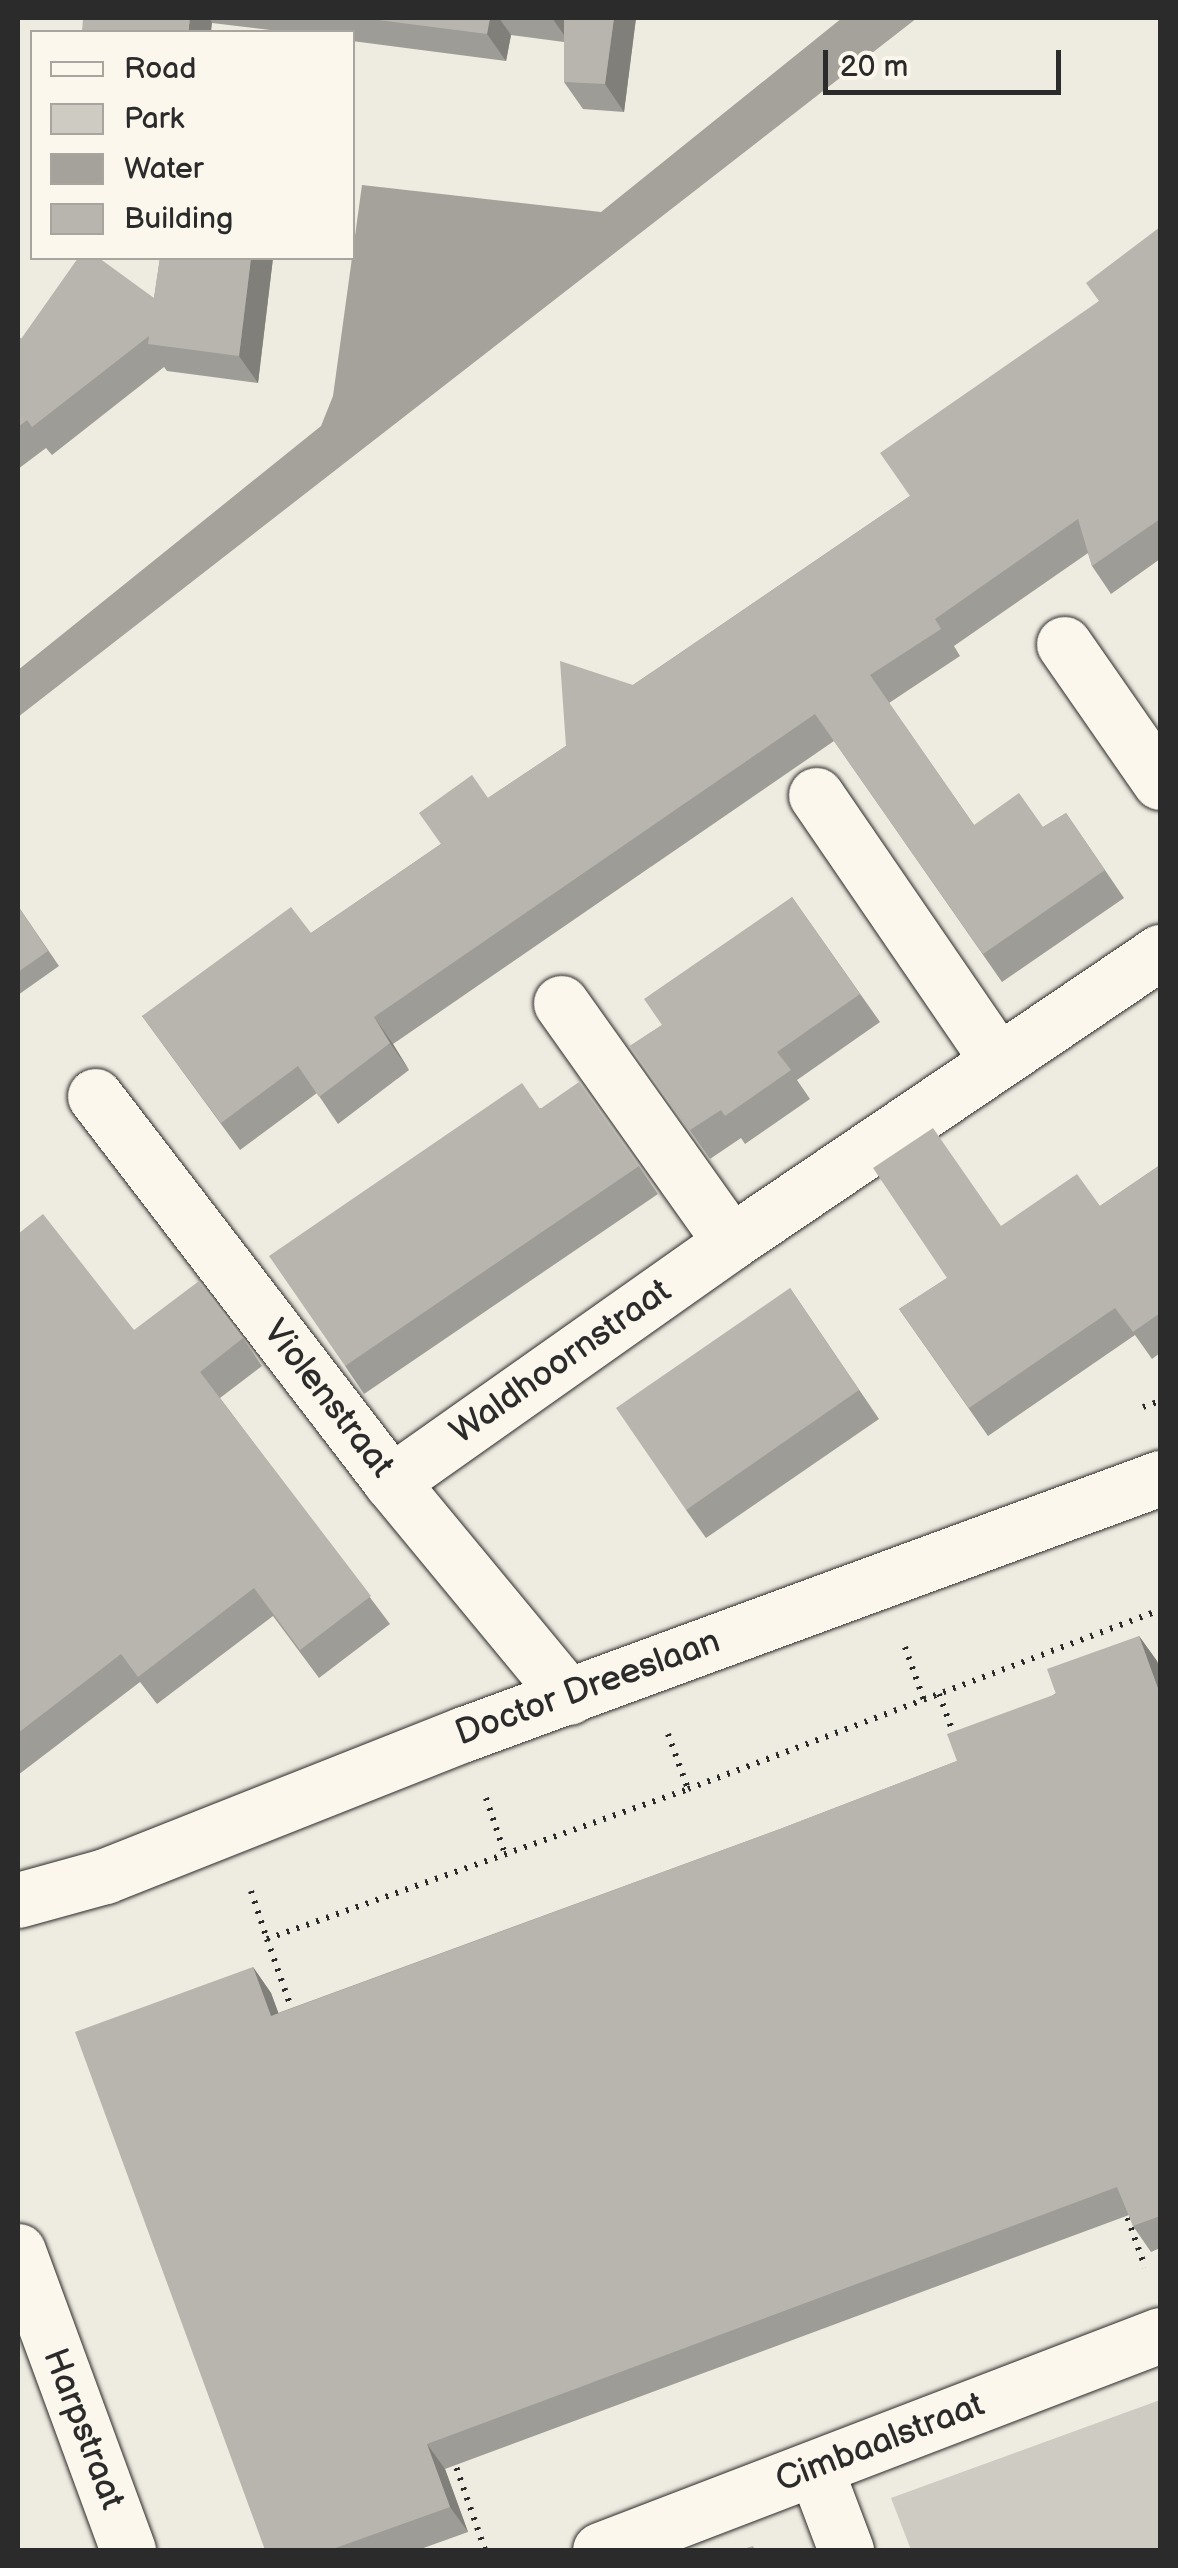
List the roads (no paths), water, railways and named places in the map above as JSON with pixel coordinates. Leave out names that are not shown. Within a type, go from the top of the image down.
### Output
[{"type":"street","points":[[1064,644],[1160,782]]},
{"type":"street","points":[[816,795],[998,1062]]},
{"type":"street","name":"Waldhoornstraat","points":[[391,1482],[731,1242],[1160,952]]},
{"type":"street","points":[[561,1003],[731,1242]]},
{"type":"street","name":"Violenstraat","points":[[95,1096],[391,1482],[569,1696]]},
{"type":"street","name":"Doctor Dreeslaan","points":[[18,1900],[105,1876],[229,1824],[1160,1478]]},
{"type":"street","name":"Harpstraat","points":[[18,2251],[128,2550]]},
{"type":"street","name":"Cimbaalstraat","points":[[600,2550],[1160,2335]]},
{"type":"street","points":[[815,2468],[846,2550]]},
{"type":"water","points":[[842,18],[917,18],[18,717],[18,670],[321,426],[333,396],[352,260],[355,260],[362,185],[601,212]]}]
